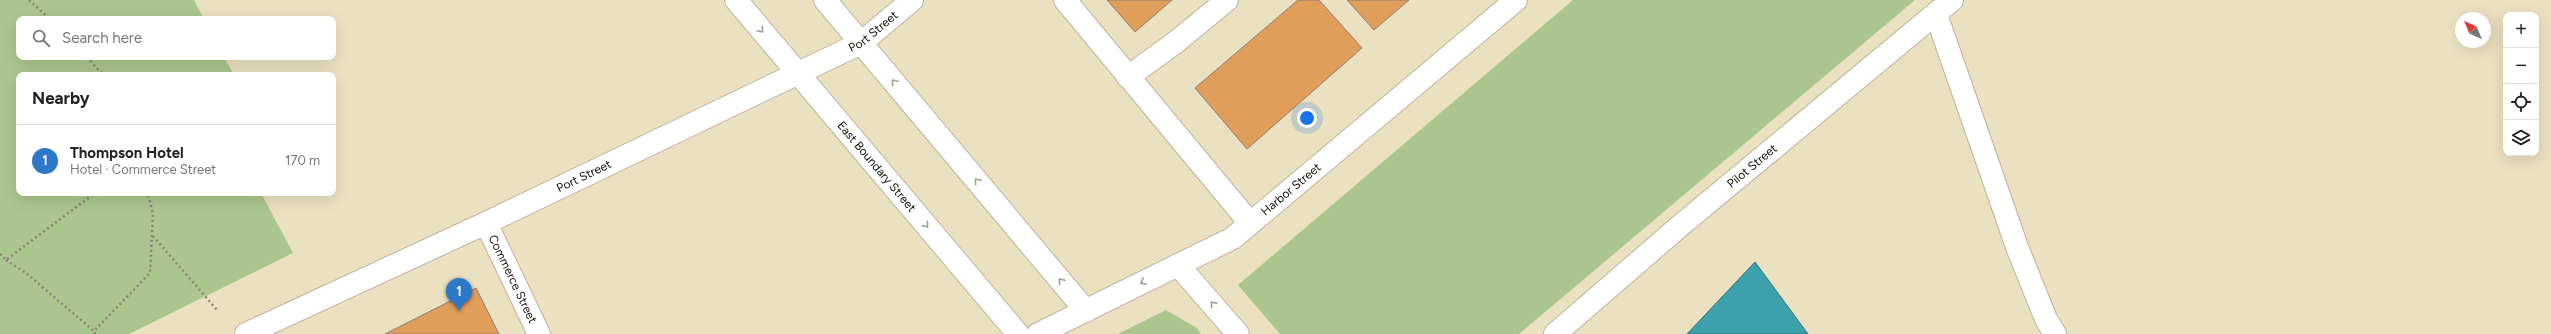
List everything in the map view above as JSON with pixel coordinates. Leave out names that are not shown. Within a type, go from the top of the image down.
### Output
[{"type":"street","name":"East Boundary Street","points":[[736,0],[1018,334]]},
{"type":"street","points":[[825,0],[1086,311]]},
{"type":"street","name":"Port Street","points":[[246,334],[486,224],[797,72],[861,43],[912,0]]},
{"type":"street","points":[[1065,0],[1250,224]]},
{"type":"street","points":[[1128,76],[1176,42],[1227,0]]},
{"type":"street","name":"Harbor Street","points":[[1038,334],[1233,238],[1516,0]]},
{"type":"street","points":[[1944,7],[2017,247],[2046,319],[2055,334]]},
{"type":"street","name":"Pilot Street","points":[[1555,334],[1687,220],[1944,7]]},
{"type":"street","name":"Commerce Street","points":[[486,224],[539,334]]},
{"type":"street","points":[[1178,265],[1238,334]]},
{"type":"path","points":[[28,0],[47,16]]},
{"type":"path","points":[[90,60],[100,72]]},
{"type":"path","points":[[6,260],[91,196]]},
{"type":"path","points":[[0,254],[6,260],[26,273],[95,333],[150,273],[153,214],[149,196]]},
{"type":"path","points":[[152,235],[217,310]]},
{"type":"shaded area","points":[[0,0],[2551,0],[2551,334],[0,334]]},
{"type":"green space","points":[[0,0],[194,0],[202,16],[16,16],[16,60],[226,60],[232,72],[16,72],[16,196],[263,196],[293,253],[129,334],[0,334]]},
{"type":"green space","points":[[1573,0],[1915,0],[1519,334],[1280,334],[1238,285]]},
{"type":"green space","points":[[1166,310],[1197,328],[1201,334],[1118,334]]},
{"type":"water","points":[[1755,262],[1808,334],[1687,334]]},
{"type":"building","points":[[1107,0],[1172,0],[1135,32]]},
{"type":"building","points":[[1298,0],[1319,0],[1362,48],[1247,149],[1195,88]]},
{"type":"building","points":[[1347,0],[1409,0],[1374,30]]},
{"type":"building","points":[[476,288],[499,334],[385,334]]},
{"type":"place","name":"Thompson Hotel","points":[[459,311]]}]
